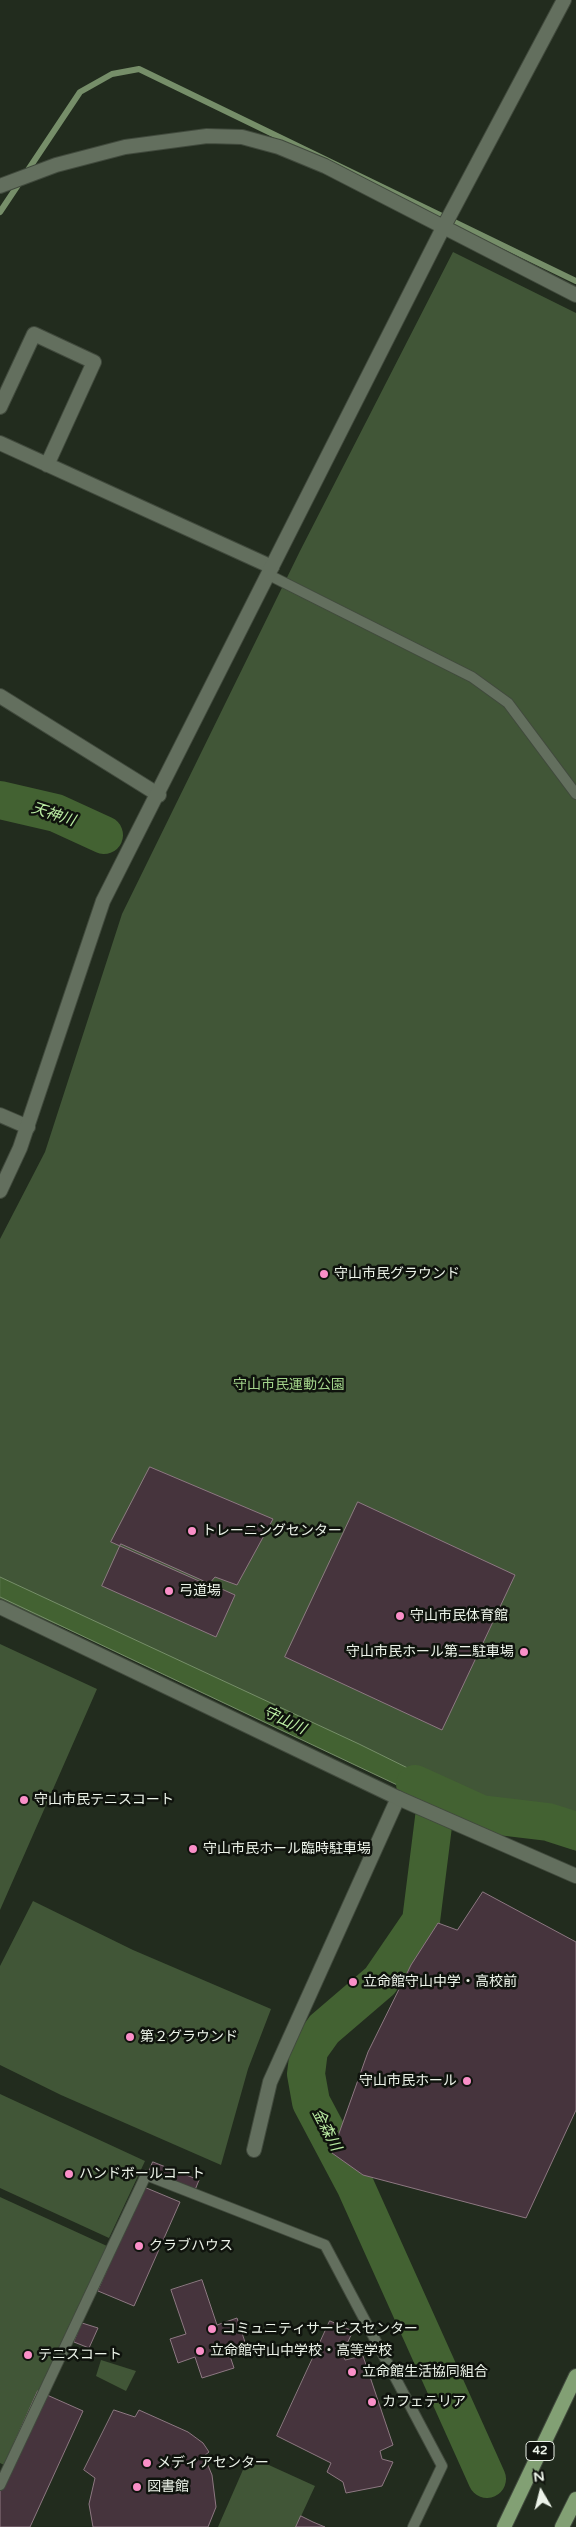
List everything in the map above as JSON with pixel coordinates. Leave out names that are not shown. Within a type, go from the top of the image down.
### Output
[{"type":"main road","name":"42","points":[[504,2527],[576,2376]]},
{"type":"main road","points":[[562,2527],[576,2499]]},
{"type":"street","points":[[0,1191],[28,1127],[103,901],[442,228],[564,0]]},
{"type":"street","points":[[0,186],[56,165],[125,147],[207,136],[242,137],[280,147],[325,166],[442,228],[576,295]]},
{"type":"street","points":[[0,407],[34,334],[94,362],[47,465]]},
{"type":"street","points":[[0,444],[270,570]]},
{"type":"street","points":[[0,696],[158,795]]},
{"type":"street","points":[[0,1115],[28,1127]]},
{"type":"street","points":[[0,1607],[398,1798],[576,1876]]},
{"type":"street","points":[[254,2150],[270,2082],[398,1798]]},
{"type":"lane","points":[[270,570],[479,682],[508,703],[576,794]]},
{"type":"lane","points":[[0,2485],[146,2175],[325,2245],[442,2466],[413,2527]]},
{"type":"green space","name":"守山市民運動公園","points":[[453,252],[576,313],[576,1851],[0,1600],[0,1239],[45,1152],[122,914],[300,551]]},
{"type":"green space","name":"守山市民テニスコート","points":[[0,1644],[97,1689],[0,1910]]},
{"type":"green space","name":"第２グラウンド","points":[[33,1901],[133,1950],[271,2009],[248,2069],[221,2165],[61,2095],[0,2065],[0,1966]]},
{"type":"green space","name":"ハンドボールコート","points":[[0,2094],[145,2161],[109,2238],[0,2188]]},
{"type":"green space","name":"テニスコート","points":[[0,2197],[107,2246],[4,2465],[0,2463]]},
{"type":"green space","points":[[101,2360],[136,2371],[126,2391],[96,2376]]},
{"type":"green space","points":[[249,2456],[315,2486],[296,2527],[218,2527]]},
{"type":"water","points":[[0,1577],[359,1744],[432,1780],[429,1800],[0,1597]]},
{"type":"building","name":"トレーニングセンター","points":[[150,1467],[273,1519],[237,1585],[215,1577],[208,1585],[111,1542]]},
{"type":"building","name":"守山市民体育館","points":[[358,1502],[515,1575],[442,1730],[285,1657]]},
{"type":"building","name":"弓道場","points":[[121,1544],[235,1595],[216,1637],[102,1586]]},
{"type":"building","name":"守山市民ホール","points":[[483,1892],[576,1942],[576,2110],[526,2218],[363,2175],[332,2153],[368,2052],[411,1965],[438,1923],[457,1930]]},
{"type":"building","points":[[153,2162],[199,2180],[195,2190],[149,2172]]},
{"type":"building","name":"クラブハウス","points":[[144,2187],[180,2202],[134,2306],[98,2291]]},
{"type":"building","name":"コミュニティサービスセンター","points":[[202,2280],[217,2325],[237,2318],[246,2345],[228,2350],[234,2368],[202,2378],[195,2357],[178,2363],[170,2339],[186,2334],[171,2290]]},
{"type":"building","points":[[330,2321],[353,2331],[343,2352],[345,2360],[363,2356],[393,2445],[380,2451],[382,2459],[393,2462],[382,2486],[346,2493],[343,2482],[327,2472],[331,2463],[277,2436]]},
{"type":"building","points":[[82,2323],[98,2328],[89,2348],[74,2342]]},
{"type":"building","points":[[38,2391],[83,2411],[30,2527],[0,2527],[0,2475]]},
{"type":"building","name":"メディアセンター","points":[[114,2410],[135,2417],[139,2410],[188,2432],[203,2443],[209,2452],[204,2456],[212,2475],[216,2507],[208,2527],[93,2527],[89,2504],[95,2478],[84,2470]]},
{"type":"building","points":[[301,2516],[313,2522],[325,2527],[296,2527]]},
{"type":"waterway","points":[[0,212],[80,92],[112,74],[139,69],[576,281]]},
{"type":"waterway","name":"天神川","points":[[0,800],[56,813],[104,835]]},
{"type":"waterway","name":"守山川","points":[[415,1784],[481,1814],[548,1822],[576,1831]]},
{"type":"waterway","name":"金森川","points":[[437,1794],[421,1921],[380,1981],[324,2029],[309,2050],[306,2074],[311,2102],[355,2185],[487,2479]]},
{"type":"place","name":"守山市民グラウンド","points":[[324,1274]]},
{"type":"place","name":"トレーニングセンター","points":[[192,1531]]},
{"type":"place","name":"弓道場","points":[[169,1591]]},
{"type":"place","name":"守山市民体育館","points":[[400,1616]]},
{"type":"place","name":"守山市民ホール第二駐車場","points":[[524,1652]]},
{"type":"place","name":"守山市民テニスコート","points":[[24,1800]]},
{"type":"place","name":"守山市民ホール臨時駐車場","points":[[193,1849]]},
{"type":"place","name":"立命館守山中学・高校前","points":[[353,1982]]},
{"type":"place","name":"第２グラウンド","points":[[130,2037]]},
{"type":"place","name":"守山市民ホール","points":[[467,2081]]},
{"type":"place","name":"ハンドボールコート","points":[[69,2174]]},
{"type":"place","name":"クラブハウス","points":[[139,2246]]},
{"type":"place","name":"コミュニティサービスセンター","points":[[212,2329]]},
{"type":"place","name":"立命館守山中学校・高等学校","points":[[200,2351]]},
{"type":"place","name":"テニスコート","points":[[28,2355]]},
{"type":"place","name":"立命館生活協同組合","points":[[352,2372]]},
{"type":"place","name":"カフェテリア","points":[[372,2402]]},
{"type":"place","name":"メディアセンター","points":[[147,2463]]},
{"type":"place","name":"図書館","points":[[137,2487]]}]
